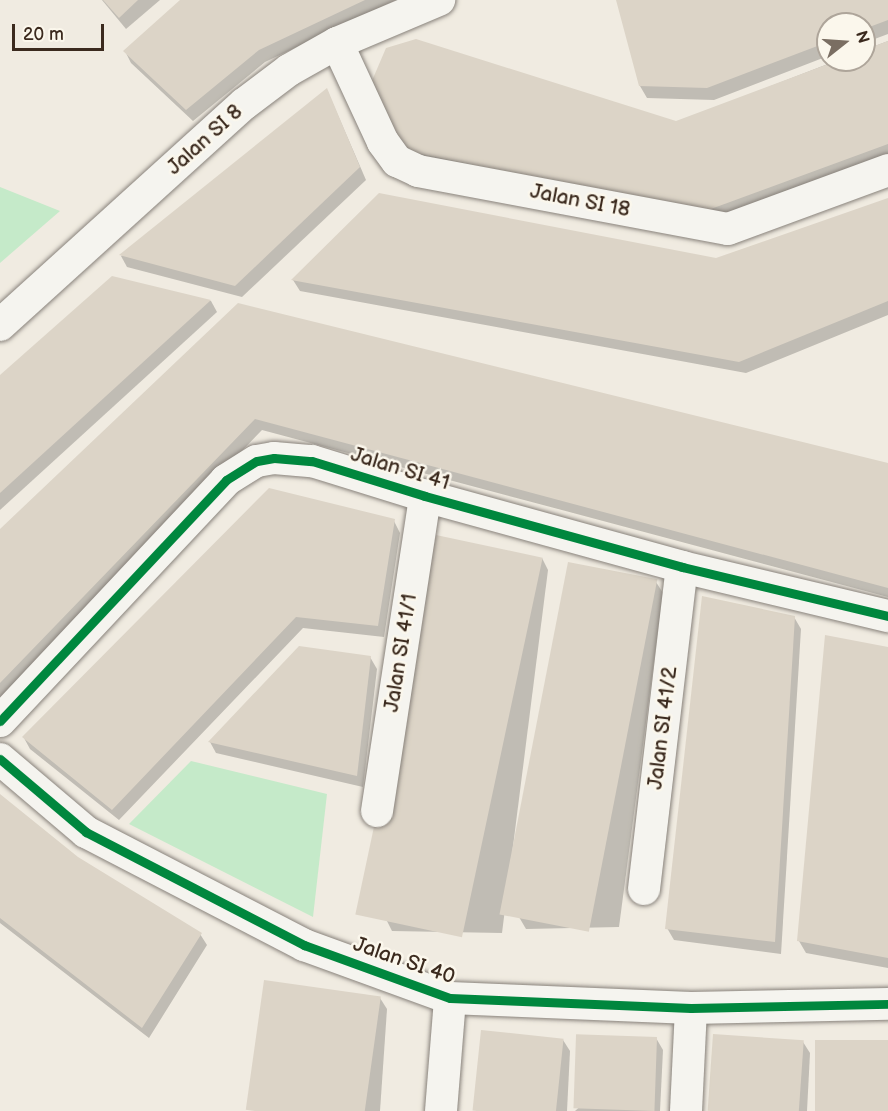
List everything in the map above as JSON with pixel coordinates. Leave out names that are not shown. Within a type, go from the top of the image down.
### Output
[{"type":"street","name":"Jalan SI 8","points":[[0,325],[244,104],[289,70],[338,43],[439,0]]},
{"type":"street","name":"Jalan SI 18","points":[[338,43],[383,142],[397,161],[418,171],[728,229],[888,170]]},
{"type":"street","name":"Jalan SI 41","points":[[0,721],[226,480],[256,461],[292,458],[312,461],[425,496],[682,567],[888,616]]},
{"type":"street","name":"Jalan SI 41/1","points":[[377,811],[425,496]]},
{"type":"street","name":"Jalan SI 41/2","points":[[644,889],[682,567]]},
{"type":"street","name":"Jalan SI 40","points":[[0,759],[86,832],[304,945],[450,998],[691,1008],[888,1004]]},
{"type":"street","points":[[441,1111],[450,998]]},
{"type":"street","points":[[686,1111],[691,1008]]},
{"type":"green space","points":[[0,187],[60,211],[0,263]]},
{"type":"green space","points":[[191,761],[327,794],[313,917],[129,824]]},
{"type":"building","points":[[103,0],[138,0],[119,18]]},
{"type":"building","points":[[180,0],[365,0],[259,50],[186,110],[123,51]]},
{"type":"building","points":[[616,0],[888,0],[888,20],[876,24],[876,12],[816,12],[816,47],[707,88],[639,86]]},
{"type":"building","points":[[416,39],[676,121],[816,69],[816,72],[876,72],[876,46],[888,41],[888,144],[700,213],[403,150],[371,83],[386,48]]},
{"type":"building","points":[[327,88],[360,167],[235,286],[119,255]]},
{"type":"building","points":[[379,193],[716,258],[888,198],[888,301],[739,362],[291,280]]},
{"type":"building","points":[[112,276],[211,300],[0,493],[0,375]]},
{"type":"building","points":[[238,303],[888,463],[888,588],[255,419],[0,683],[0,529]]},
{"type":"building","points":[[269,488],[395,519],[378,626],[296,617],[112,810],[22,737]]},
{"type":"building","points":[[436,535],[543,558],[462,937],[355,915]]},
{"type":"building","points":[[568,562],[657,579],[589,932],[499,914]]},
{"type":"building","points":[[702,596],[795,616],[775,942],[665,929]]},
{"type":"building","points":[[825,635],[888,647],[888,958],[797,941]]},
{"type":"building","points":[[299,646],[371,656],[357,776],[208,742]]},
{"type":"building","points":[[0,794],[78,857],[202,933],[142,1028],[0,918]]},
{"type":"building","points":[[264,980],[381,996],[365,1111],[246,1110]]},
{"type":"building","points":[[481,1030],[564,1039],[556,1111],[473,1111]]},
{"type":"building","points":[[576,1034],[657,1037],[654,1111],[573,1108]]},
{"type":"building","points":[[713,1034],[804,1040],[799,1111],[708,1111]]},
{"type":"building","points":[[815,1040],[888,1040],[888,1111],[815,1111]]},
{"type":"cycle path","points":[[0,721],[226,480],[257,461],[274,458],[312,461],[425,496],[682,567],[888,616]]},
{"type":"cycle path","points":[[0,759],[86,832],[304,945],[450,998],[691,1008],[888,1004]]}]
